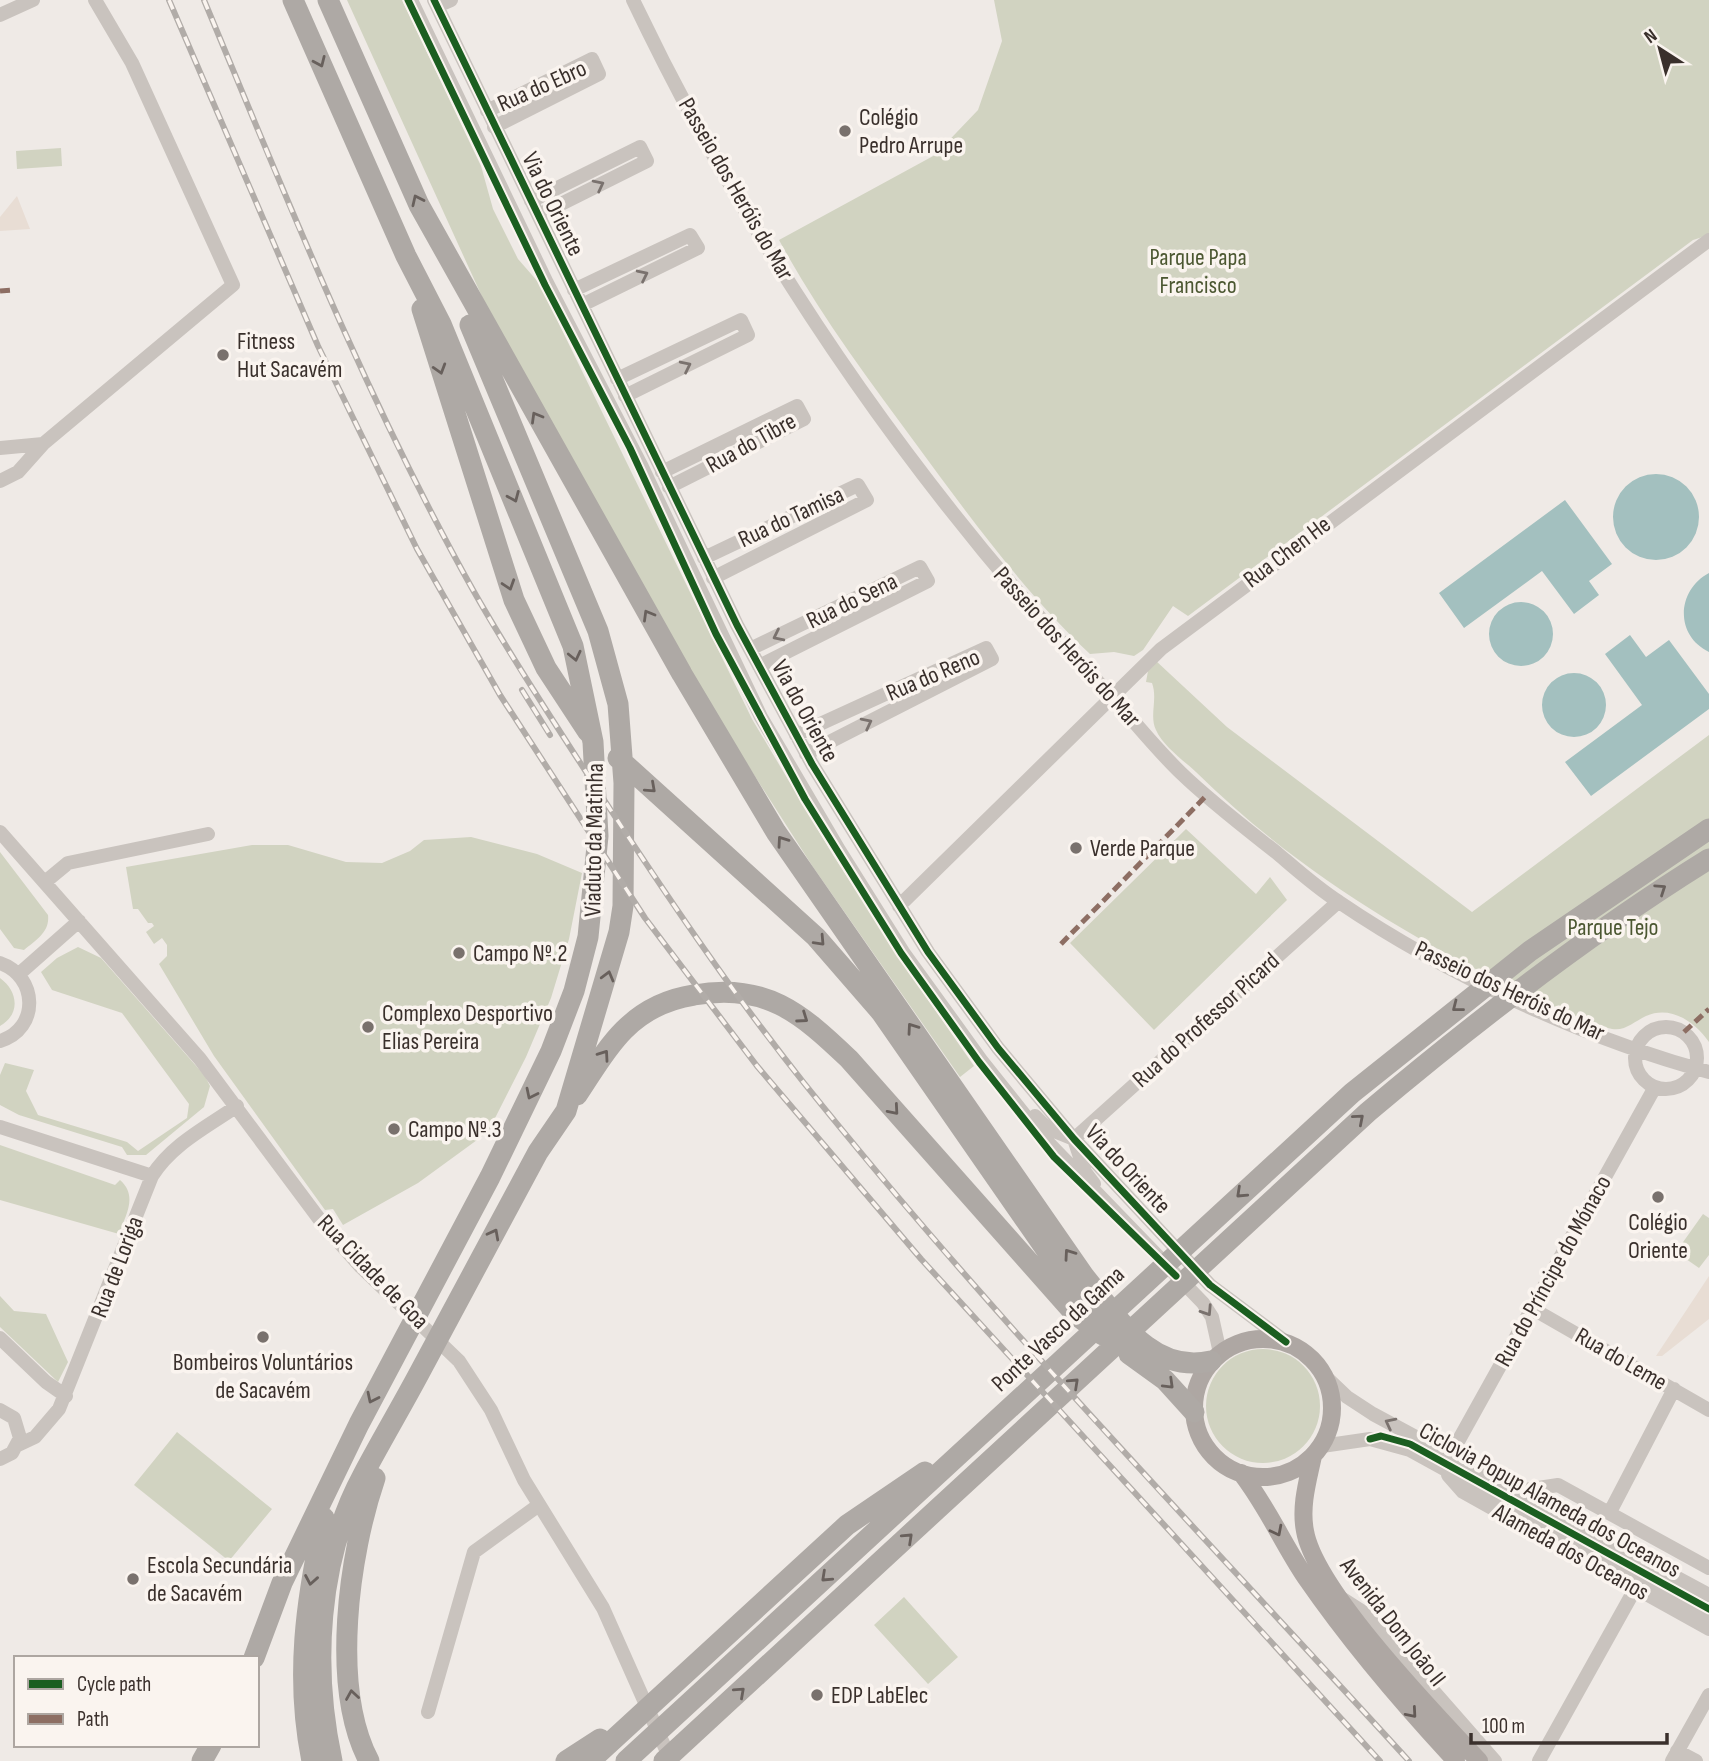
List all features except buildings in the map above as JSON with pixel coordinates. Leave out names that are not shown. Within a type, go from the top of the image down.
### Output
[{"type":"highway","points":[[293,0],[406,256],[514,600],[546,668],[580,721],[598,741],[816,937],[881,1012],[1072,1287],[1140,1361]]},
{"type":"highway","points":[[328,0],[419,205],[675,662],[783,843],[1084,1276],[1128,1330],[1145,1347],[1170,1360],[1194,1364],[1216,1357]]},
{"type":"highway","name":"Viaduto da Matinha","points":[[330,1489],[386,1371],[491,1177],[546,1062],[574,991],[588,937],[598,836],[593,742],[573,646],[525,523],[441,324],[406,256]]},
{"type":"highway","name":"Viaduto da Matinha","points":[[392,1427],[538,1152],[565,1111],[619,932],[623,906],[624,783],[618,704],[598,631],[464,310],[449,260]]},
{"type":"highway","name":"Ponte Vasco da Gama","points":[[626,1761],[1291,1146],[1418,1038],[1569,923],[1709,830]]},
{"type":"highway","name":"Ponte Vasco da Gama","points":[[664,1761],[1367,1112],[1584,942],[1709,859]]},
{"type":"highway","points":[[565,1111],[625,1029],[639,1017],[676,998],[721,990],[770,999],[811,1023],[849,1059],[1075,1314],[1171,1385],[1194,1412]]},
{"type":"highway","points":[[332,1761],[325,1727],[321,1651],[329,1577],[348,1510],[362,1476],[392,1427]]},
{"type":"highway","points":[[369,1761],[358,1730],[349,1675],[351,1583],[366,1506],[392,1427]]},
{"type":"highway","points":[[590,1761],[847,1525],[985,1431]]},
{"type":"highway","points":[[255,1656],[282,1583],[330,1489]]},
{"type":"highway","points":[[312,1761],[304,1719],[302,1646],[311,1575],[330,1489]]},
{"type":"highway","points":[[566,1761],[651,1704]]},
{"type":"main road","points":[[1263,1338],[1286,1342],[1316,1362],[1326,1377],[1333,1400],[1331,1424],[1317,1451],[1297,1468],[1279,1475],[1260,1477],[1241,1474],[1222,1464],[1208,1450],[1198,1432],[1194,1412],[1195,1394],[1216,1357],[1240,1342],[1263,1338]]},
{"type":"main road","name":"Avenida Dom João II","points":[[1317,1451],[1304,1504],[1306,1535],[1318,1565],[1340,1598],[1424,1702],[1479,1761]]},
{"type":"main road","name":"Avenida Dom João II","points":[[1241,1474],[1259,1497],[1290,1554],[1344,1632],[1456,1761]]},
{"type":"street","points":[[0,15],[33,0]]},
{"type":"street","points":[[0,481],[18,472],[43,444],[233,285],[132,63],[95,0]]},
{"type":"street","name":"Via do Oriente","points":[[411,0],[547,283],[642,467],[761,717],[856,879],[903,952],[1000,1084],[1058,1156],[1203,1303],[1212,1317],[1216,1357]]},
{"type":"street","name":"Passeio dos Heróis do Mar","points":[[634,0],[723,173],[827,339],[922,475],[1049,632],[1206,796],[1338,902],[1430,956],[1534,1009],[1635,1049],[1703,1071]]},
{"type":"street","points":[[437,54],[438,1]]},
{"type":"street","name":"Via do Oriente","points":[[438,1],[487,111],[713,578],[806,754],[899,906],[998,1048],[1074,1139],[1210,1285],[1286,1342]]},
{"type":"street","name":"Rua do Ebro","points":[[487,111],[592,59],[596,66],[599,74],[495,127]]},
{"type":"street","points":[[531,201],[640,147],[644,154],[647,161],[538,215]]},
{"type":"street","points":[[574,290],[690,235],[698,248],[582,305]]},
{"type":"street","name":"Rua Chen He","points":[[899,906],[1161,649],[1229,595],[1709,240]]},
{"type":"street","points":[[617,379],[741,320],[748,335],[625,396]]},
{"type":"street","name":"Rua do Tibre","points":[[662,471],[797,406],[804,419],[669,487]]},
{"type":"street","points":[[0,448],[43,444]]},
{"type":"street","name":"Rua do Tamisa","points":[[704,558],[858,485],[867,500],[713,578]]},
{"type":"street","name":"Rua do Sena","points":[[750,649],[920,568],[928,581],[759,666]]},
{"type":"street","name":"Rua do Reno","points":[[796,736],[986,648],[992,659],[806,754]]},
{"type":"street","name":"Rua Cidade de Goa","points":[[0,832],[166,1018],[237,1106],[317,1215],[354,1259],[459,1361],[491,1410],[539,1505],[603,1608],[671,1761]]},
{"type":"street","points":[[44,882],[68,863],[208,834]]},
{"type":"street","points":[[856,879],[899,906],[903,952]]},
{"type":"street","name":"Rua do Professor Picard","points":[[1074,1139],[1338,902]]},
{"type":"street","points":[[19,974],[79,921]]},
{"type":"street","points":[[0,963],[19,974],[26,984],[30,1009],[18,1032],[0,1041]]},
{"type":"street","points":[[1677,1028],[1694,1043],[1703,1071],[1677,1087],[1655,1087],[1637,1071],[1635,1049],[1640,1040],[1653,1029],[1677,1028]]},
{"type":"street","points":[[1000,1084],[1047,1128],[1074,1139],[1085,1172],[1119,1219]]},
{"type":"street","name":"Rua do Príncipe do Mónaco","points":[[1451,1454],[1655,1087]]},
{"type":"street","name":"Rua de Loriga","points":[[0,1459],[12,1453],[18,1445],[35,1437],[52,1420],[66,1396],[152,1176],[168,1154],[237,1106]]},
{"type":"street","points":[[0,1128],[152,1176]]},
{"type":"street","name":"Rua do Leme","points":[[1533,1309],[1709,1410]]},
{"type":"street","points":[[0,1338],[46,1382],[66,1396]]},
{"type":"street","name":"Alameda dos Oceanos","points":[[1326,1377],[1356,1403],[1709,1595]]},
{"type":"street","points":[[1610,1512],[1674,1389]]},
{"type":"street","points":[[1,1410],[18,1423],[18,1445]]},
{"type":"street","name":"Alameda dos Oceanos","points":[[1317,1451],[1362,1439],[1382,1441],[1410,1450],[1709,1615]]},
{"type":"street","name":"Alameda dos Oceanos","points":[[1440,1466],[1463,1492],[1709,1629]]},
{"type":"street","name":"Alameda dos Oceanos","points":[[1518,1491],[1558,1485],[1709,1568]]},
{"type":"street","points":[[428,1712],[474,1552],[539,1505]]},
{"type":"street","points":[[1539,1761],[1635,1589]]},
{"type":"street","points":[[1340,1598],[1366,1614],[1495,1761]]},
{"type":"street","points":[[1696,1761],[1674,1756],[1709,1696]]},
{"type":"green space","points":[[347,0],[402,0],[481,166],[493,209],[518,259],[539,283],[752,719],[833,855],[974,1066],[960,1077],[813,867],[687,670],[489,312]]},
{"type":"green space","name":"Parque Papa Francisco","points":[[994,0],[1709,0],[1709,235],[1693,240],[1188,616],[1173,606],[1143,650],[1134,656],[1114,652],[1090,654],[1042,605],[956,498],[844,345],[779,240],[935,155],[978,110],[1002,41]]},
{"type":"green space","points":[[61,148],[62,166],[17,169],[16,151]]},
{"type":"green space","name":"Parque Tejo","points":[[1155,660],[1227,727],[1472,912],[1709,735],[1709,1042],[1690,1022],[1673,1014],[1655,1013],[1624,1028],[1614,1029],[1570,1014],[1467,965],[1344,892],[1267,835],[1163,742],[1154,725],[1152,683],[1146,682],[1148,671]]},
{"type":"green space","points":[[1186,829],[1256,894],[1270,877],[1287,900],[1154,1030],[1070,943]]},
{"type":"green space","name":"Complexo Desportivo Elias Pereira","points":[[471,837],[537,854],[582,873],[569,939],[551,998],[526,1057],[488,1132],[418,1183],[343,1225],[333,1209],[325,1210],[214,1056],[159,964],[167,956],[167,945],[162,938],[154,944],[146,932],[154,926],[148,923],[138,909],[133,909],[126,867],[252,845],[288,845],[346,862],[382,863],[410,851],[424,840]]},
{"type":"green space","points":[[0,852],[48,915],[44,931],[24,950],[14,948],[0,929]]},
{"type":"green space","points":[[78,947],[101,958],[205,1076],[210,1086],[204,1107],[146,1155],[127,1155],[122,1147],[19,1115],[0,1105],[0,1075],[5,1063],[34,1070],[26,1091],[38,1115],[127,1142],[138,1151],[187,1118],[189,1104],[122,1013],[52,990],[41,972],[57,958]]},
{"type":"green space","points":[[0,978],[11,989],[15,1002],[11,1015],[0,1026]]},
{"type":"green space","points":[[0,1145],[115,1185],[120,1180],[128,1192],[129,1205],[119,1234],[0,1200]]},
{"type":"green space","points":[[1703,1214],[1709,1218],[1709,1255],[1699,1268],[1676,1252]]},
{"type":"green space","points":[[0,1296],[14,1311],[46,1314],[68,1362],[58,1382],[0,1327]]},
{"type":"green space","points":[[1263,1349],[1285,1353],[1304,1365],[1316,1384],[1320,1406],[1316,1428],[1304,1447],[1285,1459],[1263,1463],[1241,1459],[1222,1447],[1210,1428],[1206,1406],[1210,1384],[1222,1365],[1241,1353]]},
{"type":"green space","points":[[177,1432],[272,1509],[229,1561],[134,1485]]},
{"type":"green space","points":[[904,1597],[958,1657],[928,1684],[874,1625]]},
{"type":"shaded area","points":[[17,196],[30,229],[0,231],[0,217]]},
{"type":"shaded area","points":[[1709,1276],[1709,1319],[1662,1356],[1656,1356]]},
{"type":"water","points":[[1656,474],[1673,477],[1687,486],[1696,500],[1699,517],[1696,534],[1687,548],[1673,557],[1656,560],[1639,557],[1625,548],[1616,534],[1613,517],[1616,500],[1625,486],[1639,477]]},
{"type":"water","points":[[1565,500],[1612,564],[1589,581],[1599,595],[1574,614],[1542,571],[1464,628],[1439,593]]},
{"type":"water","points":[[1709,573],[1709,652],[1690,635],[1684,612],[1691,590]]},
{"type":"water","points":[[1515,602],[1527,602],[1544,611],[1551,622],[1551,646],[1544,657],[1527,666],[1515,666],[1503,661],[1494,652],[1489,640],[1489,628],[1494,616],[1503,607]]},
{"type":"water","points":[[1630,635],[1646,657],[1669,640],[1709,694],[1709,709],[1591,796],[1565,762],[1642,705],[1605,654]]},
{"type":"water","points":[[1574,673],[1597,682],[1606,705],[1597,728],[1574,737],[1551,728],[1542,705],[1551,682]]},
{"type":"railway","points":[[169,0],[318,346],[417,549],[500,695],[645,918],[757,1066],[921,1259],[1380,1761]]},
{"type":"railway","points":[[204,0],[330,299],[434,519],[519,667],[673,903],[750,1012],[876,1171],[1101,1427],[1409,1761]]},
{"type":"railway","points":[[522,690],[550,735]]},
{"type":"marked path","points":[[0,291],[12,290]]},
{"type":"marked path","points":[[1061,944],[1206,796]]},
{"type":"marked path","points":[[1684,1032],[1709,1009]]},
{"type":"cycle path","points":[[408,0],[545,285],[630,448],[716,634],[805,799],[901,953],[979,1062],[1054,1157],[1176,1276]]},
{"type":"cycle path","points":[[434,0],[737,625],[812,764],[928,952],[998,1048],[1074,1139],[1210,1285],[1286,1342]]},
{"type":"cycle path","name":"Ciclovia Popup Alameda dos Oceanos","points":[[1370,1439],[1381,1436],[1410,1444],[1709,1609]]},
{"type":"place","name":"Colégio Pedro Arrupe","points":[[845,131]]},
{"type":"place","name":"Fitness Hut Sacavém","points":[[223,355]]},
{"type":"place","name":"Verde Parque","points":[[1076,848]]},
{"type":"place","name":"Campo Nº.2","points":[[459,953]]},
{"type":"place","name":"Complexo Desportivo Elias Pereira","points":[[368,1027]]},
{"type":"place","name":"Campo Nº.3","points":[[394,1129]]},
{"type":"place","name":"Colégio Oriente","points":[[1658,1197]]},
{"type":"place","name":"Bombeiros Voluntários de Sacavém","points":[[263,1337]]},
{"type":"place","name":"Escola Secundária de Sacavém","points":[[133,1579]]},
{"type":"place","name":"EDP LabElec","points":[[817,1695]]}]
